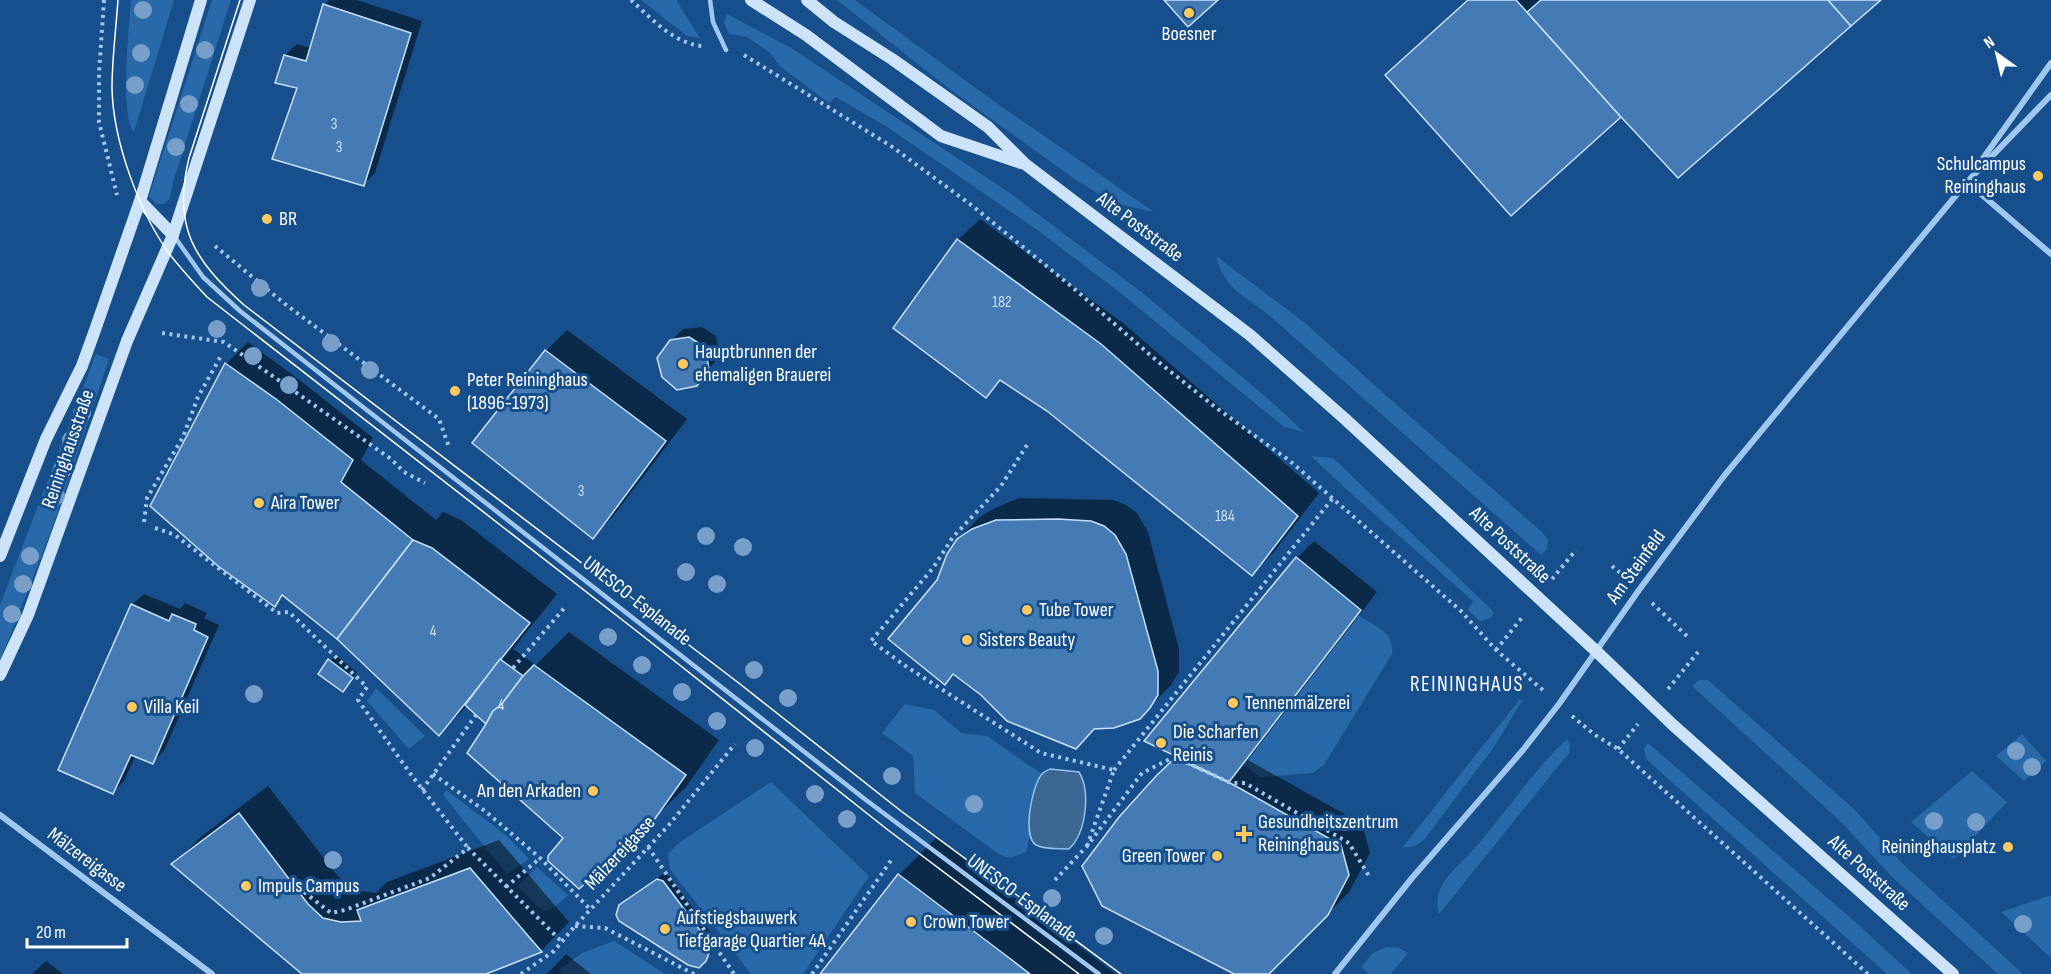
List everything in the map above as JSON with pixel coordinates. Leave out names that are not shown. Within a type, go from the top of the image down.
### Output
[{"type":"main road","name":"Reininghausstraße","points":[[0,556],[46,439],[82,366],[140,201],[201,0]]},
{"type":"main road","name":"Reininghausstraße","points":[[0,675],[28,615],[127,341],[173,236],[250,0]]},
{"type":"main road","name":"Alte Poststraße","points":[[751,0],[806,35],[941,136],[1025,164]]},
{"type":"main road","name":"Alte Poststraße","points":[[807,0],[834,22],[892,59],[988,127],[1025,164],[1250,335],[1352,426],[1673,725],[1953,974]]},
{"type":"main road","points":[[140,201],[173,236]]},
{"type":"street","name":"Am Steinfeld","points":[[1335,974],[1412,878],[1523,750],[1559,704],[1639,590],[1724,476],[1967,182],[2051,63]]},
{"type":"street","name":"Am Steinfeld","points":[[1967,182],[2051,95]]},
{"type":"street","points":[[1967,182],[2051,254]]},
{"type":"street","name":"Mälzereigasse","points":[[0,815],[212,974]]},
{"type":"lane","points":[[710,0],[713,22],[726,50]]},
{"type":"lane","name":"UNESCO-Esplanade","points":[[173,236],[203,277],[240,311],[857,793],[1099,974]]},
{"type":"path","points":[[104,0],[99,73],[99,122],[119,202]]},
{"type":"path","points":[[631,0],[664,29],[690,45],[743,55],[891,146],[970,204],[1071,286],[1156,360],[1215,407],[1290,461],[1461,611],[1496,650],[1525,673]]},
{"type":"path","points":[[162,333],[224,342],[391,459],[404,472],[441,491],[454,488],[462,483],[439,419],[285,304],[214,246]]},
{"type":"path","points":[[144,522],[147,498],[183,437],[198,397],[222,354]]},
{"type":"path","points":[[1027,445],[1001,486],[953,537],[933,568],[871,641],[907,667],[1041,753],[1114,770]]},
{"type":"path","points":[[1087,846],[1114,770],[1333,498]]},
{"type":"path","points":[[155,528],[175,535],[277,613],[289,612],[367,687],[358,700],[422,790],[468,848],[562,942]]},
{"type":"path","points":[[1561,567],[1576,550]]},
{"type":"path","points":[[513,668],[566,606]]},
{"type":"path","points":[[1496,650],[1513,629]]},
{"type":"path","points":[[422,790],[476,715]]},
{"type":"path","points":[[1589,730],[1618,749],[1868,974]]},
{"type":"path","name":"Mälzereigasse","points":[[521,974],[554,951],[668,826],[735,744]]},
{"type":"path","points":[[1055,880],[1087,846],[1142,773],[1174,756],[1231,783],[1245,783],[1349,843],[1369,876]]},
{"type":"path","points":[[433,774],[485,811],[540,858],[590,909]]},
{"type":"path","points":[[648,847],[734,974]]},
{"type":"path","points":[[304,892],[331,913],[345,910],[430,878],[468,848]]},
{"type":"path","points":[[506,887],[540,858]]},
{"type":"path","points":[[812,974],[892,860]]},
{"type":"path","points":[[575,926],[605,928],[694,974]]},
{"type":"shaded area","points":[[131,0],[174,0],[134,132],[127,108],[126,90]]},
{"type":"shaded area","points":[[212,0],[231,0],[173,182],[170,199],[163,204],[156,204],[149,196]]},
{"type":"shaded area","points":[[641,0],[676,0],[700,38],[687,36]]},
{"type":"shaded area","points":[[837,0],[855,0],[995,102],[1154,212],[1114,203],[1076,180],[943,84]]},
{"type":"shaded area","points":[[727,14],[791,48],[1007,191],[1144,294],[1304,432],[1284,427],[1118,291],[1036,229],[887,127],[836,97],[829,103],[781,67],[769,52],[747,37],[729,34],[724,23]]},
{"type":"shaded area","points":[[1216,256],[1304,322],[1542,532],[1548,540],[1547,549],[1541,555],[1269,315],[1236,290],[1224,276]]},
{"type":"shaded area","points":[[96,354],[109,359],[51,532],[0,661],[0,605]]},
{"type":"shaded area","points":[[1311,456],[1333,458],[1494,612],[1491,618],[1480,621],[1468,610],[1473,601]]},
{"type":"shaded area","points":[[1358,615],[1387,634],[1392,646],[1392,654],[1324,765],[1313,773],[1260,777],[1243,764]]},
{"type":"shaded area","points":[[1699,680],[1708,680],[1855,810],[1904,865],[2023,974],[1998,974],[1892,877],[1842,823],[1692,686]]},
{"type":"shaded area","points":[[376,688],[425,736],[409,749],[367,701]]},
{"type":"shaded area","points":[[1520,699],[1522,701],[1494,747],[1424,840],[1415,846],[1402,848]]},
{"type":"shaded area","points":[[905,704],[934,710],[961,733],[987,736],[1042,774],[1030,800],[1030,835],[1026,852],[1010,858],[1000,855],[915,793],[913,756],[882,733]]},
{"type":"shaded area","points":[[2022,734],[2046,761],[2024,781],[1996,756]]},
{"type":"shaded area","points":[[1567,739],[1570,745],[1569,753],[1439,914],[1437,904],[1439,890],[1445,881],[1544,763]]},
{"type":"shaded area","points":[[1648,743],[1852,919],[1912,974],[1887,974],[1647,760],[1644,749]]},
{"type":"shaded area","points":[[1050,769],[1079,772],[1083,780],[1086,801],[1083,823],[1075,842],[1069,849],[1039,847],[1032,840],[1030,832],[1030,810],[1035,788],[1042,774]]},
{"type":"shaded area","points":[[1972,771],[2007,802],[1954,859],[1911,822]]},
{"type":"shaded area","points":[[771,782],[869,876],[803,974],[751,974],[670,869],[668,854],[680,842]]},
{"type":"shaded area","points":[[446,790],[507,836],[529,859],[507,874],[443,795]]},
{"type":"shaded area","points":[[537,867],[568,895],[556,906],[546,911],[536,905],[518,886]]},
{"type":"shaded area","points":[[2051,895],[2051,958],[2001,912]]},
{"type":"shaded area","points":[[614,941],[665,974],[563,974],[559,970],[582,953]]},
{"type":"shaded area","points":[[1386,947],[1399,948],[1408,953],[1391,974],[1370,974],[1361,967],[1373,953]]},
{"type":"building","name":"Boesner","points":[[1164,0],[1218,0],[1188,27]]},
{"type":"building","points":[[1468,0],[1516,0],[1621,117],[1511,216],[1385,75]]},
{"type":"building","points":[[1541,0],[1828,0],[1851,26],[1678,178],[1527,12]]},
{"type":"building","points":[[1828,0],[1881,0],[1851,26]]},
{"type":"building","points":[[323,4],[411,33],[364,186],[272,159],[297,88],[275,83],[284,55],[306,61]]},
{"type":"building","points":[[957,239],[1101,344],[1298,516],[1252,576],[1047,411],[1000,380],[986,398],[893,328]]},
{"type":"building","name":"Hauptbrunnen der ehemaligen Brauerei","points":[[689,337],[705,347],[709,369],[697,386],[677,390],[662,377],[657,358],[670,340]]},
{"type":"building","points":[[545,350],[666,441],[593,539],[472,443]]},
{"type":"building","name":"Aira Tower","points":[[225,363],[276,399],[353,460],[341,482],[413,540],[337,639],[282,595],[275,607],[218,566],[150,506]]},
{"type":"building","name":"Tube Tower","points":[[996,520],[1091,521],[1104,526],[1115,535],[1126,554],[1158,671],[1158,695],[1140,719],[1114,728],[1094,729],[1076,749],[1007,721],[981,695],[953,674],[945,685],[888,639],[937,580],[947,554],[957,539],[972,529]]},
{"type":"building","name":"An den Arkaden","points":[[413,540],[432,548],[530,623],[439,736],[337,639]]},
{"type":"building","name":"Tennenmälzerei","points":[[1296,557],[1361,610],[1229,782],[1144,741]]},
{"type":"building","name":"Villa Keil","points":[[131,604],[169,621],[172,614],[196,624],[194,630],[208,637],[153,764],[131,755],[113,794],[58,770]]},
{"type":"building","points":[[328,659],[353,678],[343,692],[318,674]]},
{"type":"building","points":[[500,659],[523,676],[501,705],[493,711],[486,724],[465,705]]},
{"type":"building","name":"An den Arkaden","points":[[534,665],[686,775],[652,823],[579,889],[548,861],[548,856],[563,838],[467,753],[493,711],[501,705]]},
{"type":"building","name":"Green Tower","points":[[1175,758],[1232,784],[1341,845],[1349,875],[1328,915],[1269,974],[1234,974],[1102,906],[1082,866],[1119,817]]},
{"type":"building","name":"Impuls Campus","points":[[239,813],[308,904],[323,918],[341,922],[361,921],[357,910],[470,868],[542,952],[486,974],[302,974],[171,864]]},
{"type":"building","name":"Crown Tower","points":[[898,874],[1004,954],[1030,974],[820,974]]},
{"type":"building","name":"Aufstiegsbauwerk Tiefgarage Quartier 4A","points":[[657,879],[663,881],[712,946],[706,961],[699,968],[688,965],[619,921],[616,915],[619,905]]},
{"type":"tram line","points":[[118,0],[112,88],[113,108],[122,151],[137,195],[157,235],[168,252],[207,297],[888,830],[1079,974]]},
{"type":"tram line","points":[[240,0],[189,158],[184,182],[183,204],[191,240],[212,273],[244,305],[740,684],[901,811],[1121,974]]},
{"type":"place","name":"Boesner","points":[[1189,13]]},
{"type":"place","name":"Schulcampus Reininghaus","points":[[2038,176]]},
{"type":"place","name":"BR","points":[[267,219]]},
{"type":"place","name":"Hauptbrunnen der ehemaligen Brauerei","points":[[683,364]]},
{"type":"place","name":"Peter Reininghaus (1896-1973)","points":[[455,391]]},
{"type":"place","name":"Aira Tower","points":[[259,503]]},
{"type":"place","name":"Tube Tower","points":[[1027,610]]},
{"type":"place","name":"Sisters Beauty","points":[[967,640]]},
{"type":"place","name":"Tennenmälzerei","points":[[1233,703]]},
{"type":"place","name":"Villa Keil","points":[[132,707]]},
{"type":"place","name":"Die Scharfen Reinis","points":[[1161,743]]},
{"type":"place","name":"An den Arkaden","points":[[593,791]]},
{"type":"place","name":"Gesundheitszentrum Reininghaus","points":[[1244,834]]},
{"type":"place","name":"Reininghausplatz","points":[[2008,847]]},
{"type":"place","name":"Green Tower","points":[[1217,856]]},
{"type":"place","name":"Impuls Campus","points":[[246,886]]},
{"type":"place","name":"Crown Tower","points":[[911,922]]},
{"type":"place","name":"Aufstiegsbauwerk Tiefgarage Quartier 4A","points":[[665,929]]},
{"type":"district","name":"REININGHAUS","points":[[1467,684]]}]
